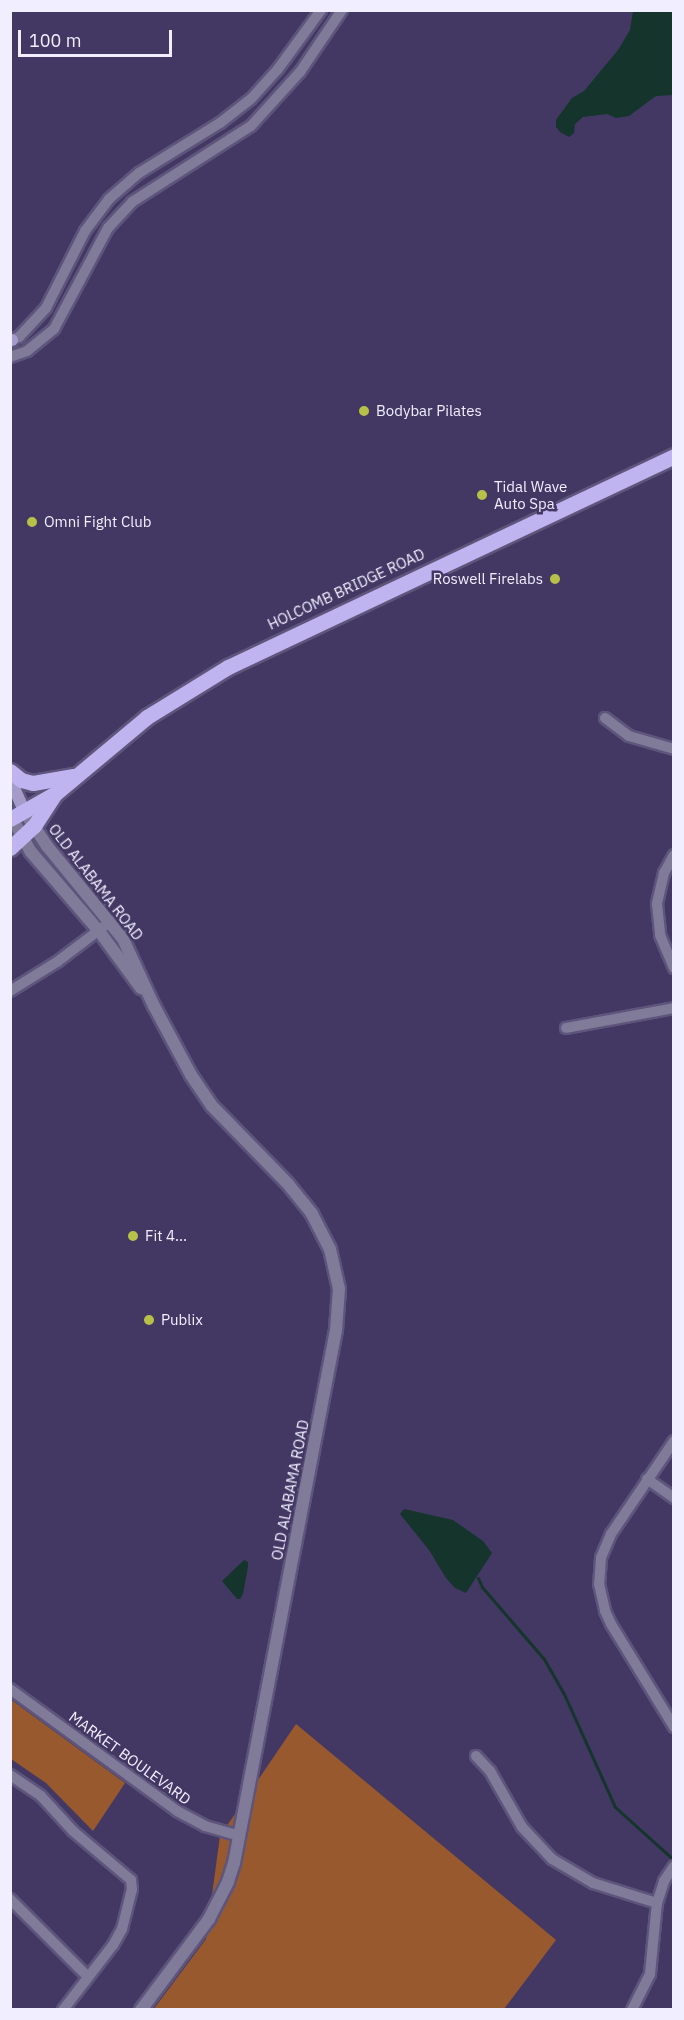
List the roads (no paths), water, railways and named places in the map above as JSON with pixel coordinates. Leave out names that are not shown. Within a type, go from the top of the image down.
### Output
[{"type":"main road","name":"HOLCOMB BRIDGE ROAD","points":[[14,816],[56,793],[147,717],[228,667],[674,456]]},
{"type":"main road","points":[[10,771],[21,780],[33,783],[76,775]]},
{"type":"main road","name":"OLD ALABAMA ROAD","points":[[10,779],[14,816]]},
{"type":"main road","name":"HOLCOMB BRIDGE ROAD","points":[[16,843],[34,826],[56,793]]},
{"type":"street","points":[[11,340],[33,324],[46,308],[85,231],[109,199],[139,173],[220,123],[251,99],[278,69],[321,10]]},
{"type":"street","points":[[10,357],[27,351],[54,329],[108,228],[132,202],[251,126],[300,72],[342,10]]},
{"type":"street","points":[[605,718],[629,736],[674,749]]},
{"type":"street","name":"OLD ALABAMA ROAD","points":[[14,816],[34,826],[47,846],[111,921],[134,956],[154,1006],[191,1075],[212,1106],[288,1184],[312,1214],[330,1249],[339,1289],[336,1330],[240,1836],[228,1882],[220,1900],[197,1937],[141,2010]]},
{"type":"street","name":"OLD ALABAMA ROAD","points":[[14,816],[16,843],[99,931],[154,1006]]},
{"type":"street","points":[[674,855],[659,888],[657,920],[660,935],[674,968]]},
{"type":"street","points":[[10,991],[57,962],[111,921]]},
{"type":"street","points":[[566,1028],[674,1008]]},
{"type":"street","points":[[674,1441],[646,1479],[605,1545],[599,1584],[605,1611],[611,1624],[674,1727]]},
{"type":"street","points":[[646,1479],[674,1498]]},
{"type":"street","name":"MARKET BOULEVARD","points":[[10,1689],[177,1812],[205,1826],[240,1836]]},
{"type":"street","points":[[476,1756],[490,1771],[522,1827],[552,1859],[593,1883],[657,1904]]},
{"type":"street","points":[[10,1775],[41,1796],[79,1836],[131,1880],[132,1889],[122,1929],[63,2010]]},
{"type":"street","points":[[632,2010],[650,1974],[657,1904],[664,1881],[674,1866]]},
{"type":"street","points":[[10,1899],[88,1977]]},
{"type":"waterway","points":[[478,1578],[482,1587],[544,1659],[564,1694],[615,1807],[674,1860]]},
{"type":"place","name":"Bodybar Pilates","points":[[364,411]]},
{"type":"place","name":"Tidal Wave Auto Spa","points":[[482,495]]},
{"type":"place","name":"Omni Fight Club","points":[[32,522]]},
{"type":"place","name":"Roswell Firelabs","points":[[555,579]]},
{"type":"place","name":"Fit 4...","points":[[133,1236]]},
{"type":"place","name":"Publix","points":[[149,1320]]}]
